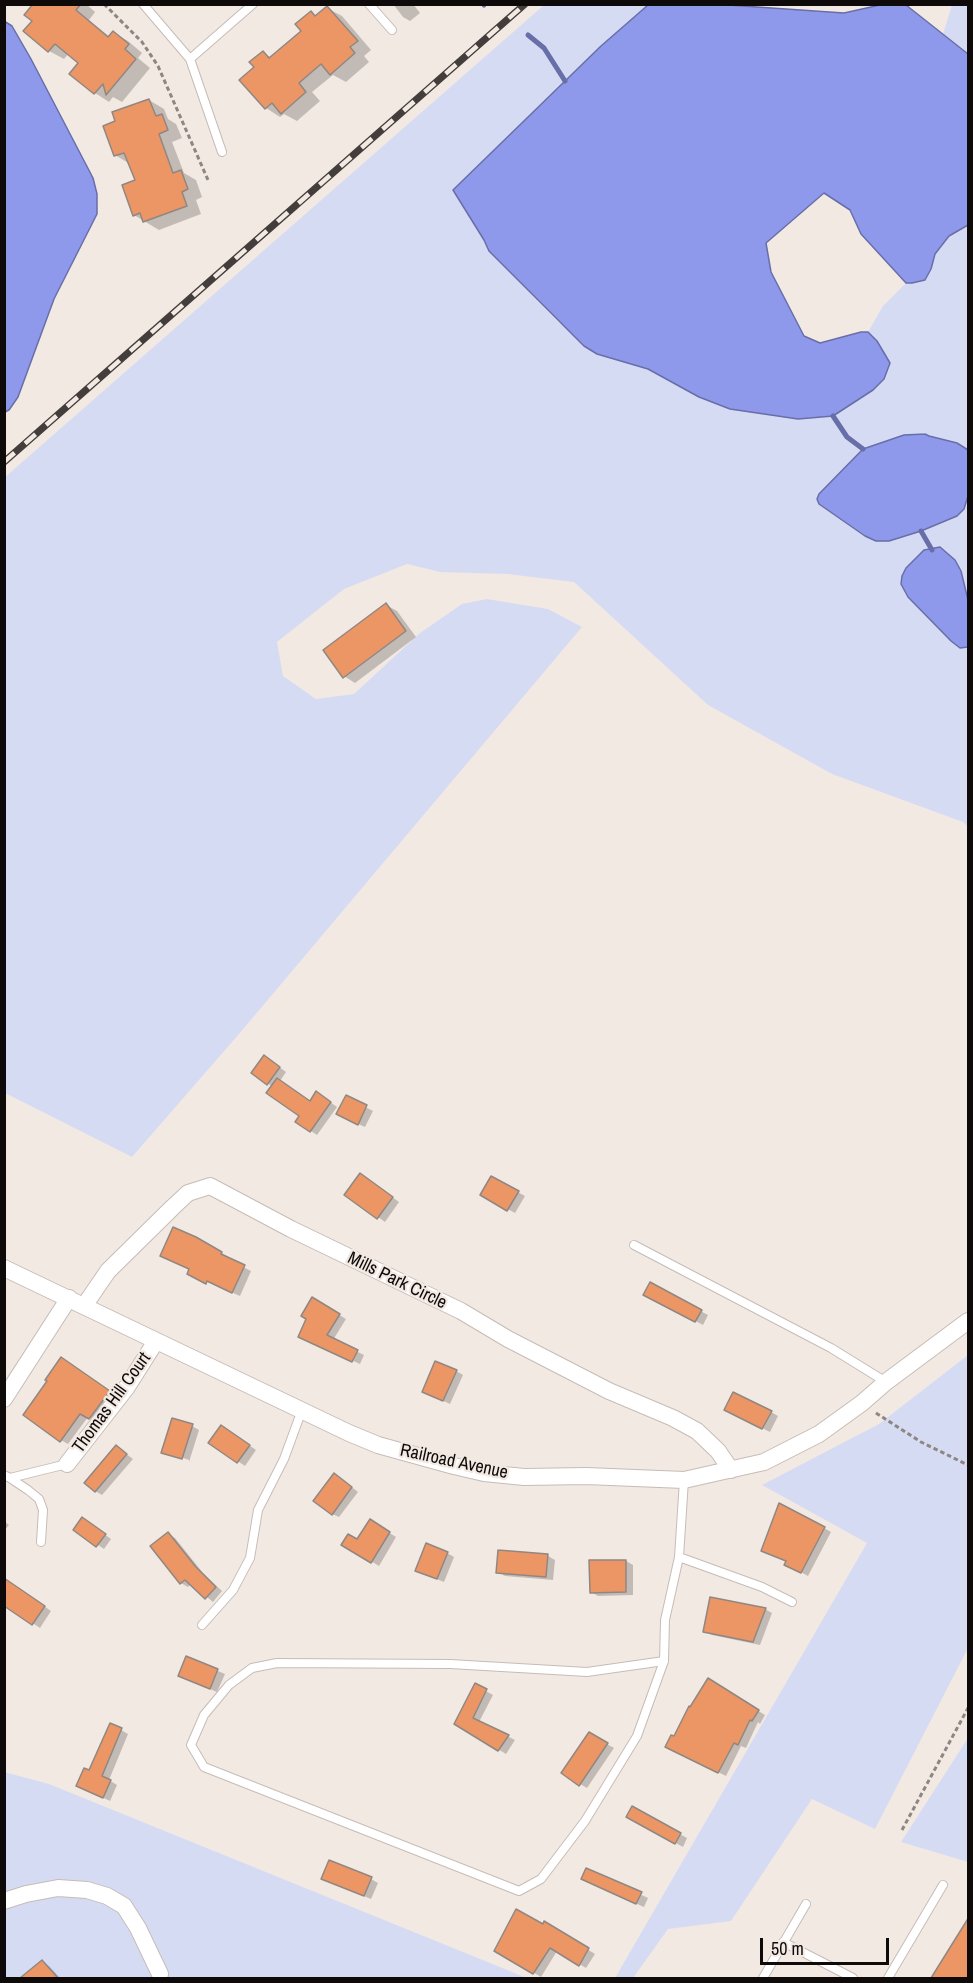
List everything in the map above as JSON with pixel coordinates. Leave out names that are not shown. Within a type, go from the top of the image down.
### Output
[{"type":"street","name":"Mills Park Circle","points":[[84,1306],[108,1271],[173,1207],[188,1193],[210,1186],[291,1230],[460,1311],[508,1339],[609,1391],[698,1431],[718,1450],[731,1470]]},
{"type":"street","name":"Railroad Avenue","points":[[4,1268],[378,1445],[484,1473],[525,1477],[586,1476],[684,1480],[764,1462],[802,1444],[862,1403],[886,1382],[969,1322]]},
{"type":"street","points":[[4,1399],[69,1298]]},
{"type":"street","name":"Thomas Hill Court","points":[[67,1464],[127,1387],[156,1341]]},
{"type":"street","points":[[4,1901],[58,1888],[87,1890],[107,1896],[124,1906],[138,1928],[160,1974]]},
{"type":"lane","points":[[143,4],[190,59],[222,152]]},
{"type":"lane","points":[[190,59],[254,4]]},
{"type":"lane","points":[[369,4],[392,30]]},
{"type":"lane","points":[[634,1245],[831,1348],[886,1382]]},
{"type":"lane","points":[[202,1625],[233,1590],[250,1558],[258,1510],[284,1459],[303,1410]]},
{"type":"lane","points":[[7,1476],[67,1464]]},
{"type":"lane","points":[[7,1476],[39,1499],[43,1510],[41,1542]]},
{"type":"lane","points":[[664,1661],[587,1672],[450,1664],[277,1663],[252,1668],[229,1685],[204,1715],[191,1745],[204,1767],[519,1891],[541,1879],[585,1821],[637,1736],[664,1661],[665,1620],[679,1557],[684,1480]]},
{"type":"lane","points":[[679,1557],[762,1587],[792,1602]]},
{"type":"lane","points":[[888,1978],[943,1885]]},
{"type":"lane","points":[[763,1978],[806,1904]]},
{"type":"lane","points":[[783,1942],[853,1978]]},
{"type":"path","points":[[104,4],[142,42],[158,66],[208,180]]},
{"type":"path","points":[[862,1403],[921,1442],[969,1465]]},
{"type":"path","points":[[902,1830],[969,1708]]},
{"type":"shaded area","points":[[544,5],[648,5],[601,46],[453,190],[489,251],[557,321],[597,354],[648,369],[699,397],[833,416],[872,390],[884,379],[890,363],[877,341],[868,332],[883,306],[906,283],[912,283],[931,269],[935,254],[949,236],[968,225],[968,827],[963,822],[832,774],[708,705],[574,582],[507,574],[440,572],[407,564],[344,589],[277,642],[283,676],[316,699],[354,694],[420,633],[462,604],[487,599],[548,609],[582,627],[239,1034],[132,1157],[5,1093],[4,478]]},
{"type":"shaded area","points":[[952,5],[968,5],[968,54],[943,34]]},
{"type":"shaded area","points":[[968,1355],[968,1648],[875,1829],[812,1799],[731,1921],[668,1929],[633,1978],[615,1978],[867,1543],[762,1485],[879,1424]]},
{"type":"shaded area","points":[[968,1738],[968,1862],[901,1842]]},
{"type":"shaded area","points":[[4,1772],[49,1784],[527,1978],[5,1978]]},
{"type":"water","points":[[648,5],[728,5],[844,13],[880,5],[906,5],[968,54],[968,225],[949,236],[935,254],[925,280],[906,283],[861,234],[850,210],[824,193],[766,243],[771,272],[804,336],[820,343],[868,332],[877,341],[890,363],[884,379],[873,390],[833,416],[798,419],[730,409],[699,397],[648,369],[597,354],[584,346],[489,251],[453,190],[601,46]]},
{"type":"water","points":[[4,21],[12,26],[31,59],[93,178],[97,194],[97,214],[54,299],[18,397],[5,412]]},
{"type":"water","points":[[925,434],[957,443],[968,450],[968,496],[964,509],[957,516],[889,541],[876,541],[819,504],[817,499],[819,494],[863,449],[904,435]]},
{"type":"water","points":[[940,547],[955,560],[961,571],[968,600],[968,647],[960,648],[951,641],[908,597],[901,584],[906,568],[924,550]]},
{"type":"building","points":[[33,4],[81,4],[76,10],[108,37],[113,31],[129,44],[125,49],[136,59],[106,95],[103,84],[94,94],[69,74],[78,63],[55,44],[48,52],[23,31],[32,21],[24,15]]},
{"type":"building","points":[[327,6],[358,41],[350,47],[355,53],[330,75],[321,64],[299,83],[306,92],[281,114],[272,103],[265,109],[239,80],[254,67],[249,62],[263,51],[269,58],[301,31],[295,24],[311,11],[315,16]]},
{"type":"building","points":[[149,99],[156,116],[162,114],[168,130],[159,134],[173,173],[181,170],[188,189],[182,192],[187,206],[143,222],[140,213],[133,216],[122,185],[135,180],[124,153],[114,156],[103,126],[115,121],[112,112]]},
{"type":"building","points":[[386,603],[406,631],[343,678],[323,650]]},
{"type":"building","points":[[264,1055],[280,1067],[267,1085],[251,1073]]},
{"type":"building","points":[[277,1078],[310,1101],[316,1091],[331,1102],[310,1132],[295,1122],[299,1116],[266,1093]]},
{"type":"building","points":[[346,1095],[367,1105],[358,1125],[336,1114]]},
{"type":"building","points":[[360,1173],[393,1197],[377,1219],[344,1195]]},
{"type":"building","points":[[491,1176],[519,1191],[507,1211],[480,1195]]},
{"type":"building","points":[[173,1227],[196,1237],[222,1252],[221,1254],[245,1265],[232,1293],[207,1281],[206,1284],[187,1274],[189,1269],[160,1256]]},
{"type":"building","points":[[650,1282],[702,1310],[695,1322],[643,1295]]},
{"type":"building","points":[[312,1297],[340,1314],[327,1335],[358,1350],[352,1362],[298,1337],[306,1319],[301,1316]]},
{"type":"building","points":[[61,1357],[110,1391],[89,1419],[80,1414],[60,1442],[23,1415]]},
{"type":"building","points":[[435,1361],[457,1370],[443,1401],[422,1392]]},
{"type":"building","points":[[733,1392],[772,1411],[762,1429],[724,1410]]},
{"type":"building","points":[[172,1418],[193,1424],[182,1459],[161,1453]]},
{"type":"building","points":[[221,1425],[250,1445],[237,1463],[208,1443]]},
{"type":"building","points":[[116,1445],[127,1454],[95,1492],[84,1483]]},
{"type":"building","points":[[334,1473],[352,1487],[332,1515],[313,1501]]},
{"type":"building","points":[[779,1503],[825,1527],[801,1573],[784,1565],[786,1561],[761,1551]]},
{"type":"building","points":[[82,1517],[106,1534],[96,1547],[73,1530]]},
{"type":"building","points":[[370,1519],[390,1532],[371,1563],[341,1545],[348,1534],[357,1539]]},
{"type":"building","points":[[168,1532],[196,1567],[216,1587],[205,1599],[185,1580],[180,1584],[150,1546]]},
{"type":"building","points":[[426,1543],[448,1552],[437,1579],[415,1571]]},
{"type":"building","points":[[498,1550],[548,1554],[546,1577],[496,1573]]},
{"type":"building","points":[[589,1560],[626,1560],[626,1592],[590,1593]]},
{"type":"building","points":[[4,1578],[45,1606],[32,1625],[4,1606]]},
{"type":"building","points":[[710,1597],[766,1608],[753,1642],[703,1632]]},
{"type":"building","points":[[186,1656],[218,1669],[210,1689],[178,1676]]},
{"type":"building","points":[[708,1678],[759,1710],[752,1721],[750,1720],[738,1745],[734,1743],[718,1773],[665,1747],[671,1735],[674,1736],[689,1706]]},
{"type":"building","points":[[475,1683],[487,1689],[473,1718],[509,1735],[498,1751],[454,1724]]},
{"type":"building","points":[[110,1723],[122,1728],[102,1776],[111,1780],[103,1798],[76,1786],[84,1768],[89,1770]]},
{"type":"building","points":[[589,1732],[608,1743],[579,1786],[561,1773]]},
{"type":"building","points":[[632,1806],[681,1833],[675,1844],[626,1817]]},
{"type":"building","points":[[329,1860],[372,1877],[364,1896],[321,1879]]},
{"type":"building","points":[[586,1868],[642,1892],[636,1904],[581,1879]]},
{"type":"building","points":[[516,1909],[543,1924],[544,1921],[589,1948],[579,1966],[550,1948],[533,1974],[494,1951]]},
{"type":"building","points":[[969,1917],[969,1978],[931,1978]]},
{"type":"building","points":[[42,1960],[58,1978],[20,1978]]},
{"type":"waterway","points":[[528,35],[544,48],[565,81]]},
{"type":"waterway","points":[[833,416],[847,437],[863,449]]},
{"type":"waterway","points":[[921,531],[932,550]]},
{"type":"railway","points":[[4,462],[525,4]]}]
